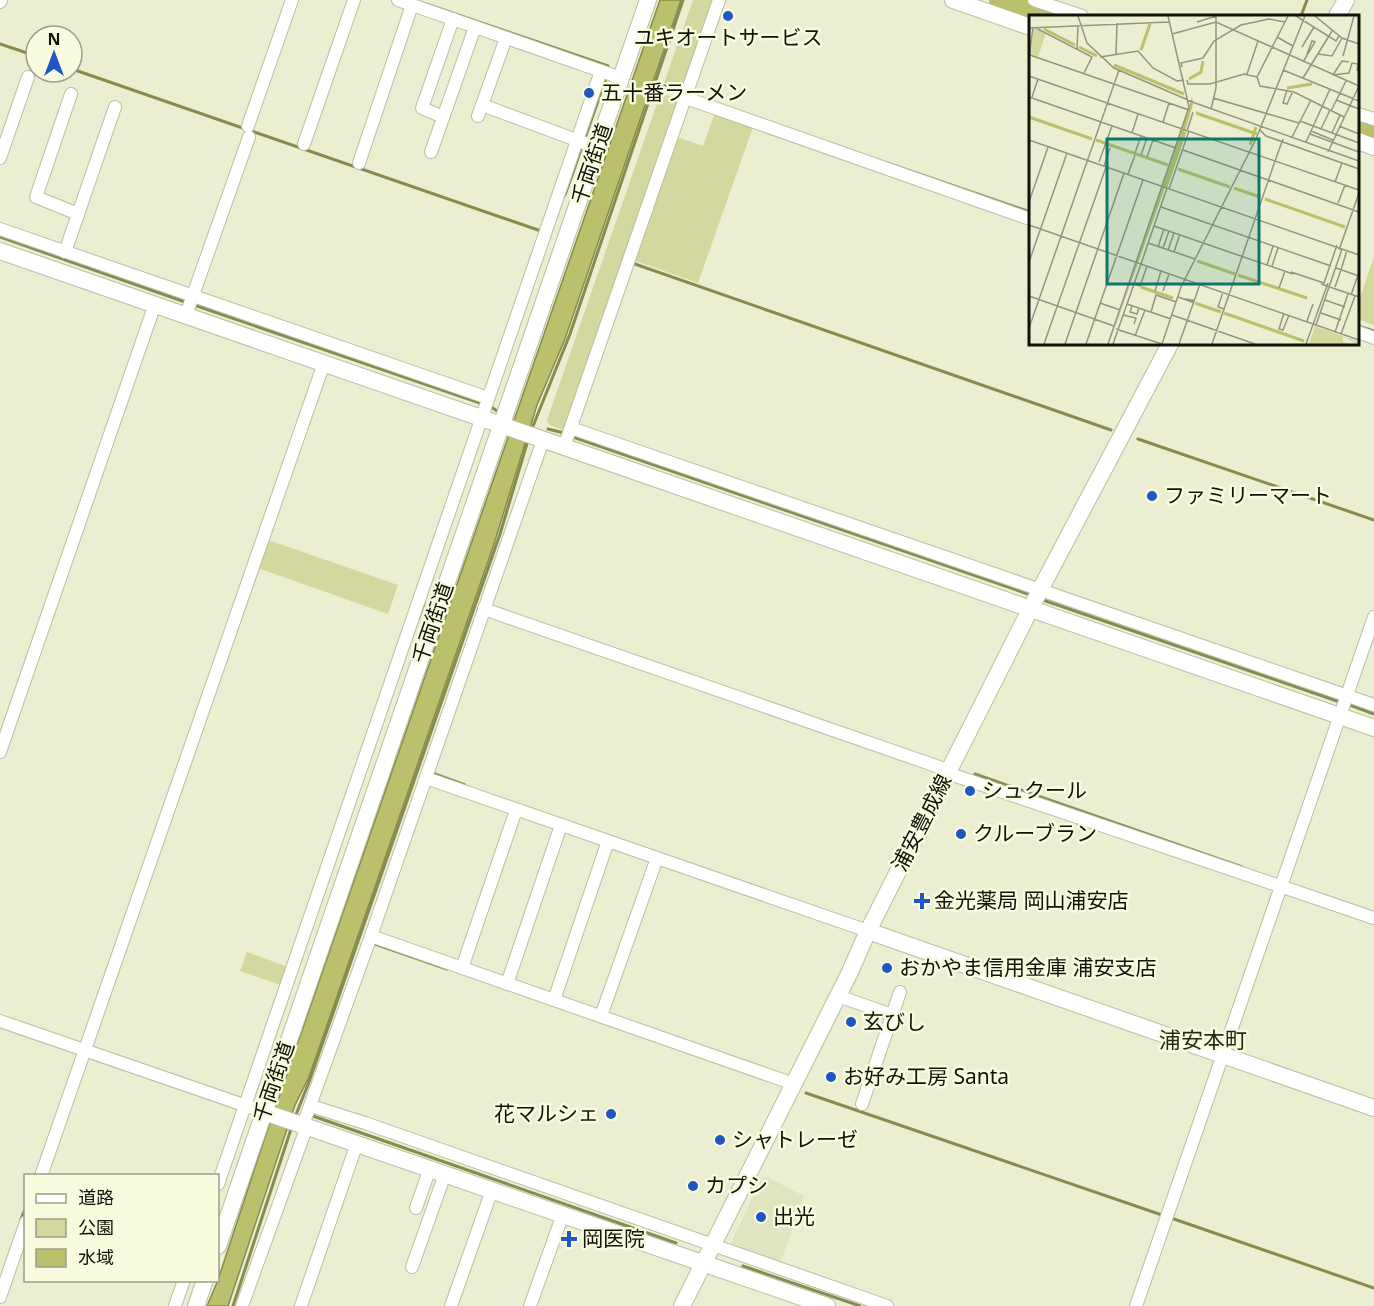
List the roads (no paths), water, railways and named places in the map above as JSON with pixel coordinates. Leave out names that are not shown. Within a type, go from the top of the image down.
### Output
[{"type":"street","points":[[190,304],[292,0]]},
{"type":"street","points":[[304,144],[354,0]]},
{"type":"street","points":[[398,0],[621,78]]},
{"type":"street","name":"千両街道","points":[[219,1243],[268,1113],[283,1057],[319,954],[326,892],[354,810],[433,585],[506,427],[585,143],[621,78],[648,0]]},
{"type":"street","points":[[568,436],[719,0]]},
{"type":"street","points":[[953,0],[1029,27]]},
{"type":"street","points":[[1034,0],[1079,15]]},
{"type":"street","points":[[1338,15],[1346,0]]},
{"type":"street","points":[[358,163],[412,5]]},
{"type":"street","points":[[443,117],[423,108],[453,19]]},
{"type":"street","points":[[431,152],[475,27]]},
{"type":"street","points":[[506,38],[480,110],[585,143]]},
{"type":"street","points":[[433,585],[485,407],[546,233],[585,143],[601,71]]},
{"type":"street","points":[[0,158],[26,84]]},
{"type":"street","points":[[71,94],[36,197],[78,214]]},
{"type":"street","points":[[687,95],[1029,219]]},
{"type":"street","points":[[65,252],[115,107]]},
{"type":"street","points":[[1359,114],[1374,119]]},
{"type":"street","points":[[1359,141],[1374,147]]},
{"type":"street","points":[[0,229],[65,252],[324,363],[485,407]]},
{"type":"street","points":[[0,251],[155,304],[190,304],[485,407],[506,427],[538,438],[568,436],[1343,705],[1374,728]]},
{"type":"street","points":[[0,752],[155,304]]},
{"type":"street","points":[[1359,332],[1374,338]]},
{"type":"street","name":"浦安豊成線","points":[[682,1306],[948,771],[1169,345]]},
{"type":"street","points":[[42,1174],[81,1049],[324,363]]},
{"type":"street","points":[[243,1306],[302,1124],[311,1106],[484,609],[538,438]]},
{"type":"street","points":[[484,609],[948,771],[956,776],[1374,918]]},
{"type":"street","points":[[1136,1306],[1374,617]]},
{"type":"street","points":[[1343,705],[1374,705]]},
{"type":"street","points":[[426,778],[1374,1108]]},
{"type":"street","points":[[462,968],[516,810]]},
{"type":"street","points":[[507,984],[561,825]]},
{"type":"street","points":[[554,1000],[608,841]]},
{"type":"street","points":[[601,1016],[657,858]]},
{"type":"street","points":[[219,1181],[299,947],[326,892]]},
{"type":"street","points":[[371,936],[794,1084]]},
{"type":"street","points":[[299,947],[319,954]]},
{"type":"street","points":[[862,1104],[900,992]]},
{"type":"street","points":[[838,996],[892,1015]]},
{"type":"street","points":[[0,1021],[492,1190],[521,1189],[562,1214],[702,1262],[887,1306]]},
{"type":"street","points":[[263,1050],[283,1057]]},
{"type":"street","points":[[311,1106],[365,1123],[521,1189],[712,1244],[793,1283],[827,1306]]},
{"type":"street","points":[[301,1306],[357,1143]]},
{"type":"street","points":[[417,1208],[438,1171]]},
{"type":"street","points":[[412,1267],[438,1171]]},
{"type":"street","points":[[451,1306],[492,1190]]},
{"type":"street","points":[[530,1306],[562,1214]]},
{"type":"street","points":[[0,1297],[24,1228]]},
{"type":"street","points":[[175,1306],[184,1282]]},
{"type":"street","points":[[196,1306],[205,1282]]},
{"type":"water","points":[[660,0],[681,0],[565,339],[537,405],[493,547],[309,1077],[295,1105],[228,1306],[207,1306],[219,1282],[264,1140]]},
{"type":"waterway","points":[[531,431],[570,334],[683,0]]},
{"type":"waterway","points":[[998,0],[1043,15]]},
{"type":"waterway","points":[[1301,15],[1307,0]]},
{"type":"waterway","points":[[426,4],[608,66],[608,69]]},
{"type":"waterway","points":[[0,44],[24,52]]},
{"type":"waterway","points":[[84,73],[541,231]]},
{"type":"waterway","points":[[585,138],[606,78]]},
{"type":"waterway","points":[[656,83],[683,92]]},
{"type":"waterway","points":[[1359,124],[1374,130]]},
{"type":"waterway","points":[[565,195],[583,144]]},
{"type":"waterway","points":[[887,163],[1029,212]]},
{"type":"waterway","points":[[0,237],[188,303]]},
{"type":"waterway","points":[[632,263],[1111,430]]},
{"type":"waterway","points":[[194,305],[483,404]]},
{"type":"waterway","points":[[1359,326],[1374,331]]},
{"type":"waterway","points":[[490,406],[497,411]]},
{"type":"waterway","points":[[548,429],[564,433]]},
{"type":"waterway","points":[[570,436],[1031,595]]},
{"type":"waterway","points":[[1138,439],[1374,520]]},
{"type":"waterway","points":[[295,1117],[500,534],[528,440]]},
{"type":"waterway","points":[[1040,599],[1340,702]]},
{"type":"waterway","points":[[418,620],[424,604]]},
{"type":"waterway","points":[[1347,704],[1374,714]]},
{"type":"waterway","points":[[432,773],[465,785]]},
{"type":"waterway","points":[[975,774],[1242,867]]},
{"type":"waterway","points":[[375,944],[447,969]]},
{"type":"waterway","points":[[806,1093],[1162,1215]]},
{"type":"waterway","points":[[310,1115],[676,1243]]},
{"type":"waterway","points":[[233,1306],[292,1126]]},
{"type":"waterway","points":[[21,1219],[24,1212]]},
{"type":"waterway","points":[[1171,1218],[1374,1288]]},
{"type":"waterway","points":[[743,1266],[860,1306]]},
{"type":"place","name":"ユキオートサービス","points":[[728,16]]},
{"type":"place","name":"五十番ラーメン","points":[[589,93]]},
{"type":"place","name":"ファミリーマート","points":[[1152,496]]},
{"type":"place","name":"シュクール","points":[[970,791]]},
{"type":"place","name":"クルーブラン","points":[[961,834]]},
{"type":"place","name":"金光薬局 岡山浦安店","points":[[922,901]]},
{"type":"place","name":"おかやま信用金庫 浦安支店","points":[[887,968]]},
{"type":"place","name":"玄びし","points":[[851,1022]]},
{"type":"place","name":"お好み工房 Santa","points":[[831,1077]]},
{"type":"place","name":"花マルシェ","points":[[611,1114]]},
{"type":"place","name":"シャトレーゼ","points":[[720,1140]]},
{"type":"place","name":"カプシ","points":[[693,1186]]},
{"type":"place","name":"出光","points":[[761,1217]]},
{"type":"place","name":"岡医院","points":[[569,1239]]},
{"type":"district","name":"浦安本町","points":[[1203,1040]]}]
